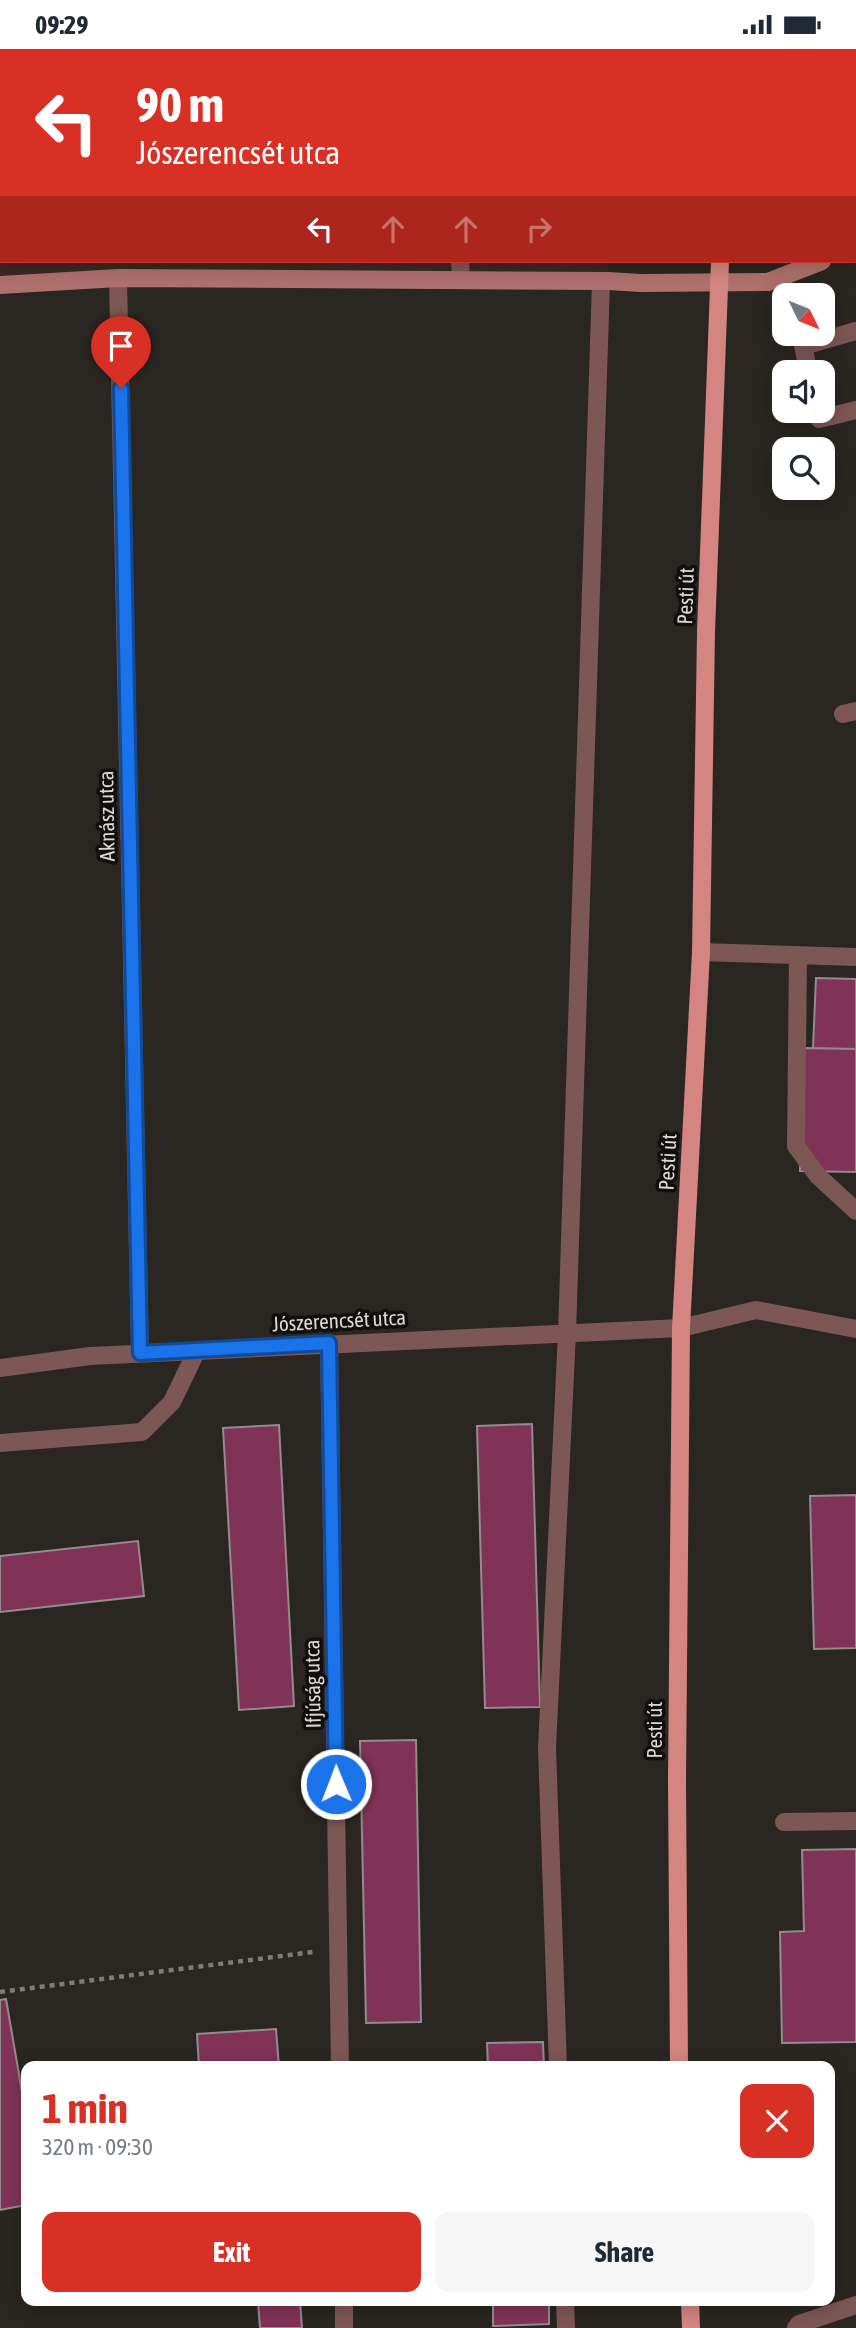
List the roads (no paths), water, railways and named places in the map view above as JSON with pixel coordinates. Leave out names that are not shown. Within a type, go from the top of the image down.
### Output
[{"type":"main road","name":"Pesti út","points":[[679,2061],[677,1781],[681,1328],[701,952],[706,632],[720,263]]},
{"type":"main road","points":[[690,2306],[691,2328]]},
{"type":"street","points":[[460,263],[461,280]]},
{"type":"street","points":[[0,285],[118,278],[768,282],[817,263]]},
{"type":"street","name":"Aknász utca","points":[[118,278],[140,1353]]},
{"type":"street","points":[[558,2061],[547,1748],[566,1333],[601,282]]},
{"type":"street","points":[[806,360],[803,346],[856,331]]},
{"type":"street","points":[[835,415],[856,410]]},
{"type":"street","points":[[701,952],[856,957]]},
{"type":"street","points":[[797,955],[796,1146],[818,1176],[856,1211]]},
{"type":"street","name":"Jószerencsét utca","points":[[0,1368],[90,1356],[140,1353],[681,1328],[756,1310],[856,1329]]},
{"type":"street","name":"Ifjúság utca","points":[[329,1343],[340,2061]]},
{"type":"street","points":[[0,1443],[142,1431],[172,1402],[197,1350]]},
{"type":"street","points":[[784,1822],[856,1821]]},
{"type":"street","points":[[796,2328],[799,2324],[856,2305]]},
{"type":"street","points":[[344,2306],[344,2328]]},
{"type":"street","points":[[565,2306],[566,2328]]}]
